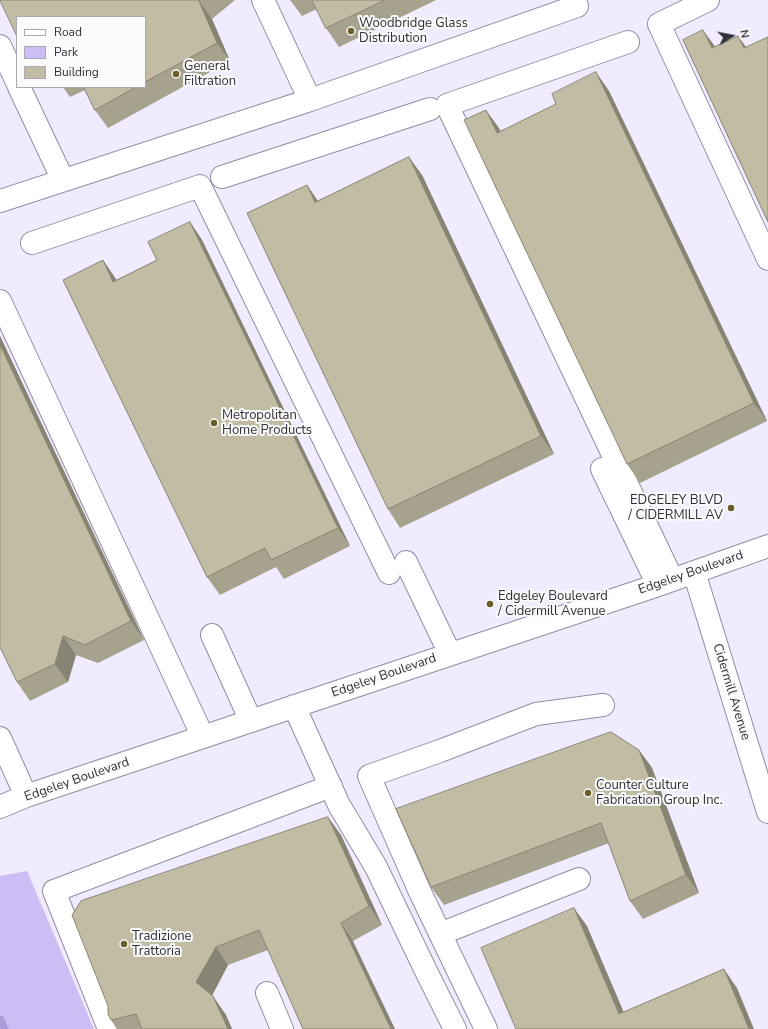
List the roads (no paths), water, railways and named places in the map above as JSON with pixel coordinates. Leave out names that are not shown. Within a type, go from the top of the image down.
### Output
[{"type":"street","points":[[263,0],[310,100]]},
{"type":"street","points":[[0,201],[310,100],[577,6],[574,0]]},
{"type":"street","points":[[708,0],[659,24],[768,259]]},
{"type":"street","points":[[628,42],[447,105],[665,582]]},
{"type":"street","points":[[0,46],[16,80]]},
{"type":"street","points":[[19,88],[63,180]]},
{"type":"street","points":[[222,177],[430,109]]},
{"type":"street","points":[[32,243],[200,186],[398,568],[450,654]]},
{"type":"street","points":[[0,301],[203,737]]},
{"type":"street","points":[[602,469],[665,582]]},
{"type":"street","name":"Edgeley Boulevard","points":[[0,807],[26,796],[665,582],[768,546]]},
{"type":"street","name":"Cidermill Avenue","points":[[694,572],[768,812]]},
{"type":"street","points":[[212,634],[252,721]]},
{"type":"street","points":[[486,1029],[420,892],[369,776],[440,751],[536,714],[603,705]]},
{"type":"street","points":[[294,706],[330,786],[376,867],[455,1029]]},
{"type":"street","points":[[0,738],[26,796]]},
{"type":"street","points":[[109,1029],[54,891],[330,786]]},
{"type":"street","points":[[440,934],[579,879]]},
{"type":"street","points":[[266,994],[282,1029]]},
{"type":"waterway","points":[[0,1020],[4,1029]]},
{"type":"place","name":"Woodbridge Glass Distribution","points":[[351,31]]},
{"type":"place","name":"General Filtration","points":[[176,74]]},
{"type":"place","name":"Metropolitan Home Products","points":[[214,423]]},
{"type":"place","name":"EDGELEY BLVD / CIDERMILL AV","points":[[731,508]]},
{"type":"place","name":"Edgeley Boulevard / Cidermill Avenue","points":[[490,604]]},
{"type":"place","name":"Counter Culture Fabrication Group Inc.","points":[[588,793]]},
{"type":"place","name":"Tradizione Trattoria","points":[[124,944]]}]
